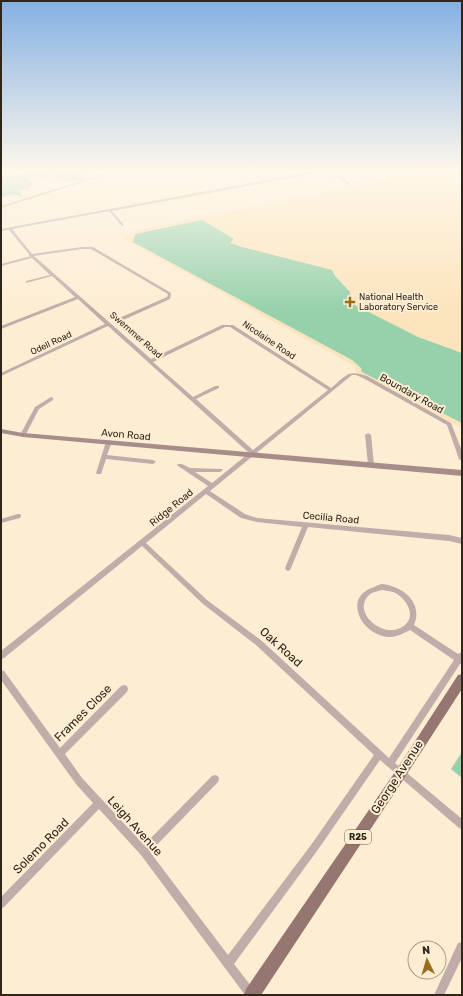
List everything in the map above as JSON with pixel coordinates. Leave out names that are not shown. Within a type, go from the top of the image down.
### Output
[{"type":"main road","name":"Avon Road","points":[[1,431],[23,435],[252,454]]},
{"type":"main road","points":[[252,454],[462,473]]},
{"type":"main road","name":"George Avenue","points":[[252,995],[401,773],[462,678]]},
{"type":"street","points":[[1,230],[74,216]]},
{"type":"street","points":[[115,216],[122,225]]},
{"type":"street","name":"Swemmer Road","points":[[9,228],[32,256],[151,361],[252,454]]},
{"type":"street","points":[[1,265],[32,256],[82,248],[94,249],[167,291],[170,295],[169,298],[119,320]]},
{"type":"street","points":[[27,282],[53,275]]},
{"type":"street","points":[[1,328],[79,297]]},
{"type":"street","name":"Odell Road","points":[[1,375],[109,324]]},
{"type":"street","name":"Nicolaine Road","points":[[151,361],[224,326],[231,326],[330,390]]},
{"type":"street","name":"Ridge Road","points":[[1,656],[330,390],[354,374]]},
{"type":"street","name":"Boundary Road","points":[[354,374],[365,377],[449,424],[462,458]]},
{"type":"street","points":[[192,399],[217,387]]},
{"type":"street","points":[[23,435],[37,408],[51,399]]},
{"type":"street","points":[[368,435],[371,465]]},
{"type":"street","points":[[99,473],[109,442]]},
{"type":"street","points":[[104,457],[153,462]]},
{"type":"street","points":[[180,464],[191,470],[212,486]]},
{"type":"street","points":[[191,470],[220,470]]},
{"type":"street","name":"Cecilia Road","points":[[206,491],[249,518],[306,525],[449,538],[462,541]]},
{"type":"street","points":[[1,521],[18,516]]},
{"type":"street","points":[[288,568],[306,525]]},
{"type":"street","name":"Oak Road","points":[[142,543],[205,602],[259,643],[390,764],[462,825]]},
{"type":"street","points":[[382,587],[399,592],[412,604],[414,612],[410,626],[404,631],[396,633],[378,630],[370,626],[362,616],[360,605],[362,598],[367,592],[382,587]]},
{"type":"street","points":[[410,626],[461,658]]},
{"type":"street","name":"George Avenue","points":[[390,764],[461,658]]},
{"type":"street","name":"Leigh Avenue","points":[[1,674],[59,754],[98,804],[144,852],[252,995]]},
{"type":"street","name":"Frames Close","points":[[59,754],[124,689]]},
{"type":"street","points":[[228,963],[314,848],[379,754]]},
{"type":"street","points":[[144,852],[215,778]]},
{"type":"street","name":"Solemo Road","points":[[1,904],[98,804]]},
{"type":"street","points":[[439,995],[462,948]]},
{"type":"shaded area","name":"National Health Laboratory Service","points":[[205,216],[462,216],[462,428],[356,373],[355,366],[122,238],[129,232]]},
{"type":"green space","points":[[202,220],[234,239],[230,243],[332,270],[335,276],[350,292],[349,302],[418,337],[462,353],[462,423],[362,372],[361,368],[352,360],[133,242],[135,234]]},
{"type":"green space","points":[[462,752],[462,778],[451,769]]},
{"type":"place","name":"National Health Laboratory Service","points":[[350,302]]}]
